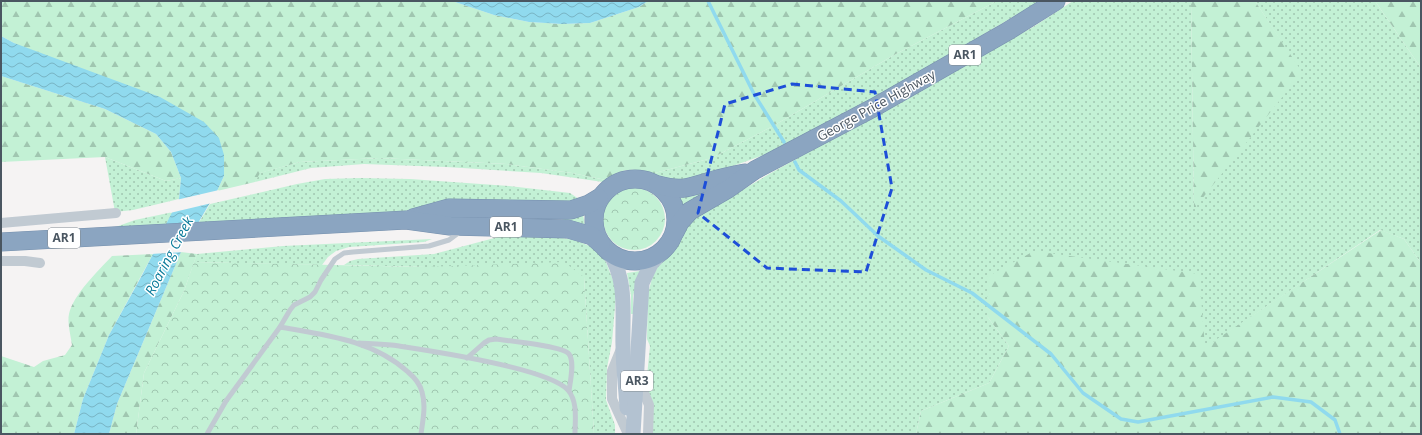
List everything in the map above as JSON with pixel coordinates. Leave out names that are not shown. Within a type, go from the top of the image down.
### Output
[{"type":"highway","name":"George Price Highway","points":[[675,232],[680,222],[690,211],[755,170],[874,108],[1008,31],[1056,1]]},
{"type":"highway","name":"George Price Highway","points":[[658,185],[670,188],[687,188],[712,180],[755,170]]},
{"type":"highway","points":[[628,179],[644,179],[658,185],[668,194],[674,206],[676,219],[675,232],[670,242],[662,252],[650,259],[636,261],[622,259],[605,248],[598,238],[594,225],[594,211],[599,198],[614,184],[628,179]]},
{"type":"highway","name":"AR1","points":[[406,220],[449,208],[571,210],[589,204],[599,198]]},
{"type":"highway","name":"AR1","points":[[1,242],[406,220],[466,227],[568,229],[592,236],[605,248]]},
{"type":"main road","name":"AR3","points":[[605,248],[617,267],[623,290],[623,346],[628,434]]},
{"type":"main road","name":"AR3","points":[[633,434],[642,283],[651,264],[662,252]]},
{"type":"street","points":[[1,223],[116,213]]},
{"type":"street","points":[[1,261],[25,261],[40,263]]},
{"type":"street","points":[[637,376],[649,405],[648,434]]},
{"type":"lane","points":[[207,434],[226,401],[280,327],[290,310],[294,305],[314,292],[335,259],[344,254],[353,252],[429,246],[449,240],[466,227]]},
{"type":"lane","points":[[280,327],[359,343],[397,346],[485,361],[540,375],[562,385],[569,391],[576,411],[575,434]]},
{"type":"lane","points":[[467,358],[490,340],[504,340],[564,350],[570,355],[571,362],[569,391]]},
{"type":"lane","points":[[359,343],[399,364],[414,377],[422,390],[424,401],[421,434]]},
{"type":"highlighted area","points":[[792,84],[875,92],[892,188],[866,272],[767,268],[698,213],[725,104]]},
{"type":"green space","points":[[1,1],[452,1],[494,15],[529,22],[562,24],[590,23],[639,7],[648,1],[997,1],[894,55],[773,126],[712,158],[651,174],[639,170],[628,170],[617,173],[606,180],[572,173],[507,164],[379,158],[300,162],[260,173],[255,182],[217,191],[224,176],[1,36]]},
{"type":"green space","points":[[997,1],[1040,1],[881,95],[770,153],[690,181],[663,179],[651,174],[712,158],[773,126],[894,55]]},
{"type":"green space","points":[[1073,1],[1191,1],[1194,208],[1301,72],[1255,1],[1375,1],[1421,68],[1421,263],[1404,239],[1380,230],[1205,348],[987,316],[1009,346],[989,383],[921,411],[916,434],[651,434],[646,386],[650,346],[647,339],[648,294],[652,278],[662,259],[669,252],[679,234],[693,219],[771,173],[1033,27]]},
{"type":"green space","points":[[1191,1],[1255,1],[1302,72],[1194,209]]},
{"type":"green space","points":[[1375,1],[1421,1],[1421,68]]},
{"type":"green space","points":[[1,76],[105,109],[156,134],[171,152],[181,178],[166,181],[105,157],[1,162]]},
{"type":"green space","points":[[105,157],[166,181],[181,178],[179,199],[133,210],[115,212]]},
{"type":"green space","points":[[379,158],[507,164],[572,173],[606,180],[603,182],[541,173],[364,164],[311,168],[255,182],[259,173],[300,162]]},
{"type":"green space","points":[[325,179],[410,179],[509,186],[570,193],[579,199],[568,203],[439,202],[394,214],[198,224],[210,204]]},
{"type":"green space","points":[[634,188],[646,190],[656,197],[663,207],[665,219],[663,231],[656,241],[646,248],[634,250],[622,248],[612,241],[605,231],[603,219],[605,207],[612,197],[622,190]]},
{"type":"green space","points":[[712,189],[683,207],[678,198],[693,196]]},
{"type":"green space","points":[[173,212],[165,226],[110,229],[135,220]]},
{"type":"green space","points":[[583,214],[585,226],[555,217]]},
{"type":"green space","points":[[1381,230],[1404,239],[1421,263],[1421,434],[916,434],[921,411],[989,383],[1009,346],[987,316],[987,277],[1034,251],[1199,274],[1205,347]]},
{"type":"green space","points":[[502,236],[562,238],[575,240],[592,247],[606,262],[614,283],[616,295],[612,342],[607,368],[606,400],[615,425],[615,434],[594,434],[584,277],[425,267],[344,265],[350,261],[358,259],[434,254]]},
{"type":"green space","points":[[432,239],[424,242],[349,247],[336,251],[328,257],[322,265],[194,262],[197,254],[283,246]]},
{"type":"green space","points":[[181,252],[197,254],[184,291],[144,373],[136,434],[109,434],[117,404]]},
{"type":"green space","points":[[153,254],[109,335],[83,399],[74,434],[1,434],[1,356],[34,367],[43,361],[65,355],[72,345],[68,321],[71,307],[75,299],[93,276],[112,256]]},
{"type":"green space","points":[[194,262],[425,267],[564,262],[584,277],[594,434],[136,434],[144,373],[184,291]]},
{"type":"green space","points":[[640,271],[633,296],[633,314],[631,314],[631,295],[627,273]]},
{"type":"water","points":[[452,1],[648,1],[639,7],[590,23],[562,24],[529,22],[494,15]]},
{"type":"water","name":"Roaring Creek","points":[[1,36],[14,43],[160,97],[204,122],[219,138],[224,155],[224,176],[217,191],[181,252],[117,404],[109,434],[74,434],[83,399],[109,335],[153,254],[179,199],[181,178],[171,152],[156,134],[105,109],[1,76]]},
{"type":"pier","points":[[219,190],[212,203],[170,213],[176,200]]},
{"type":"pier","points":[[200,224],[183,252],[151,254],[162,226]]},
{"type":"waterway","points":[[708,1],[754,94],[784,142]]},
{"type":"waterway","points":[[795,162],[799,170],[841,201],[878,236],[926,270],[972,293],[1051,354],[1083,393],[1121,419],[1138,422],[1273,397],[1311,402],[1335,420],[1340,434]]}]
